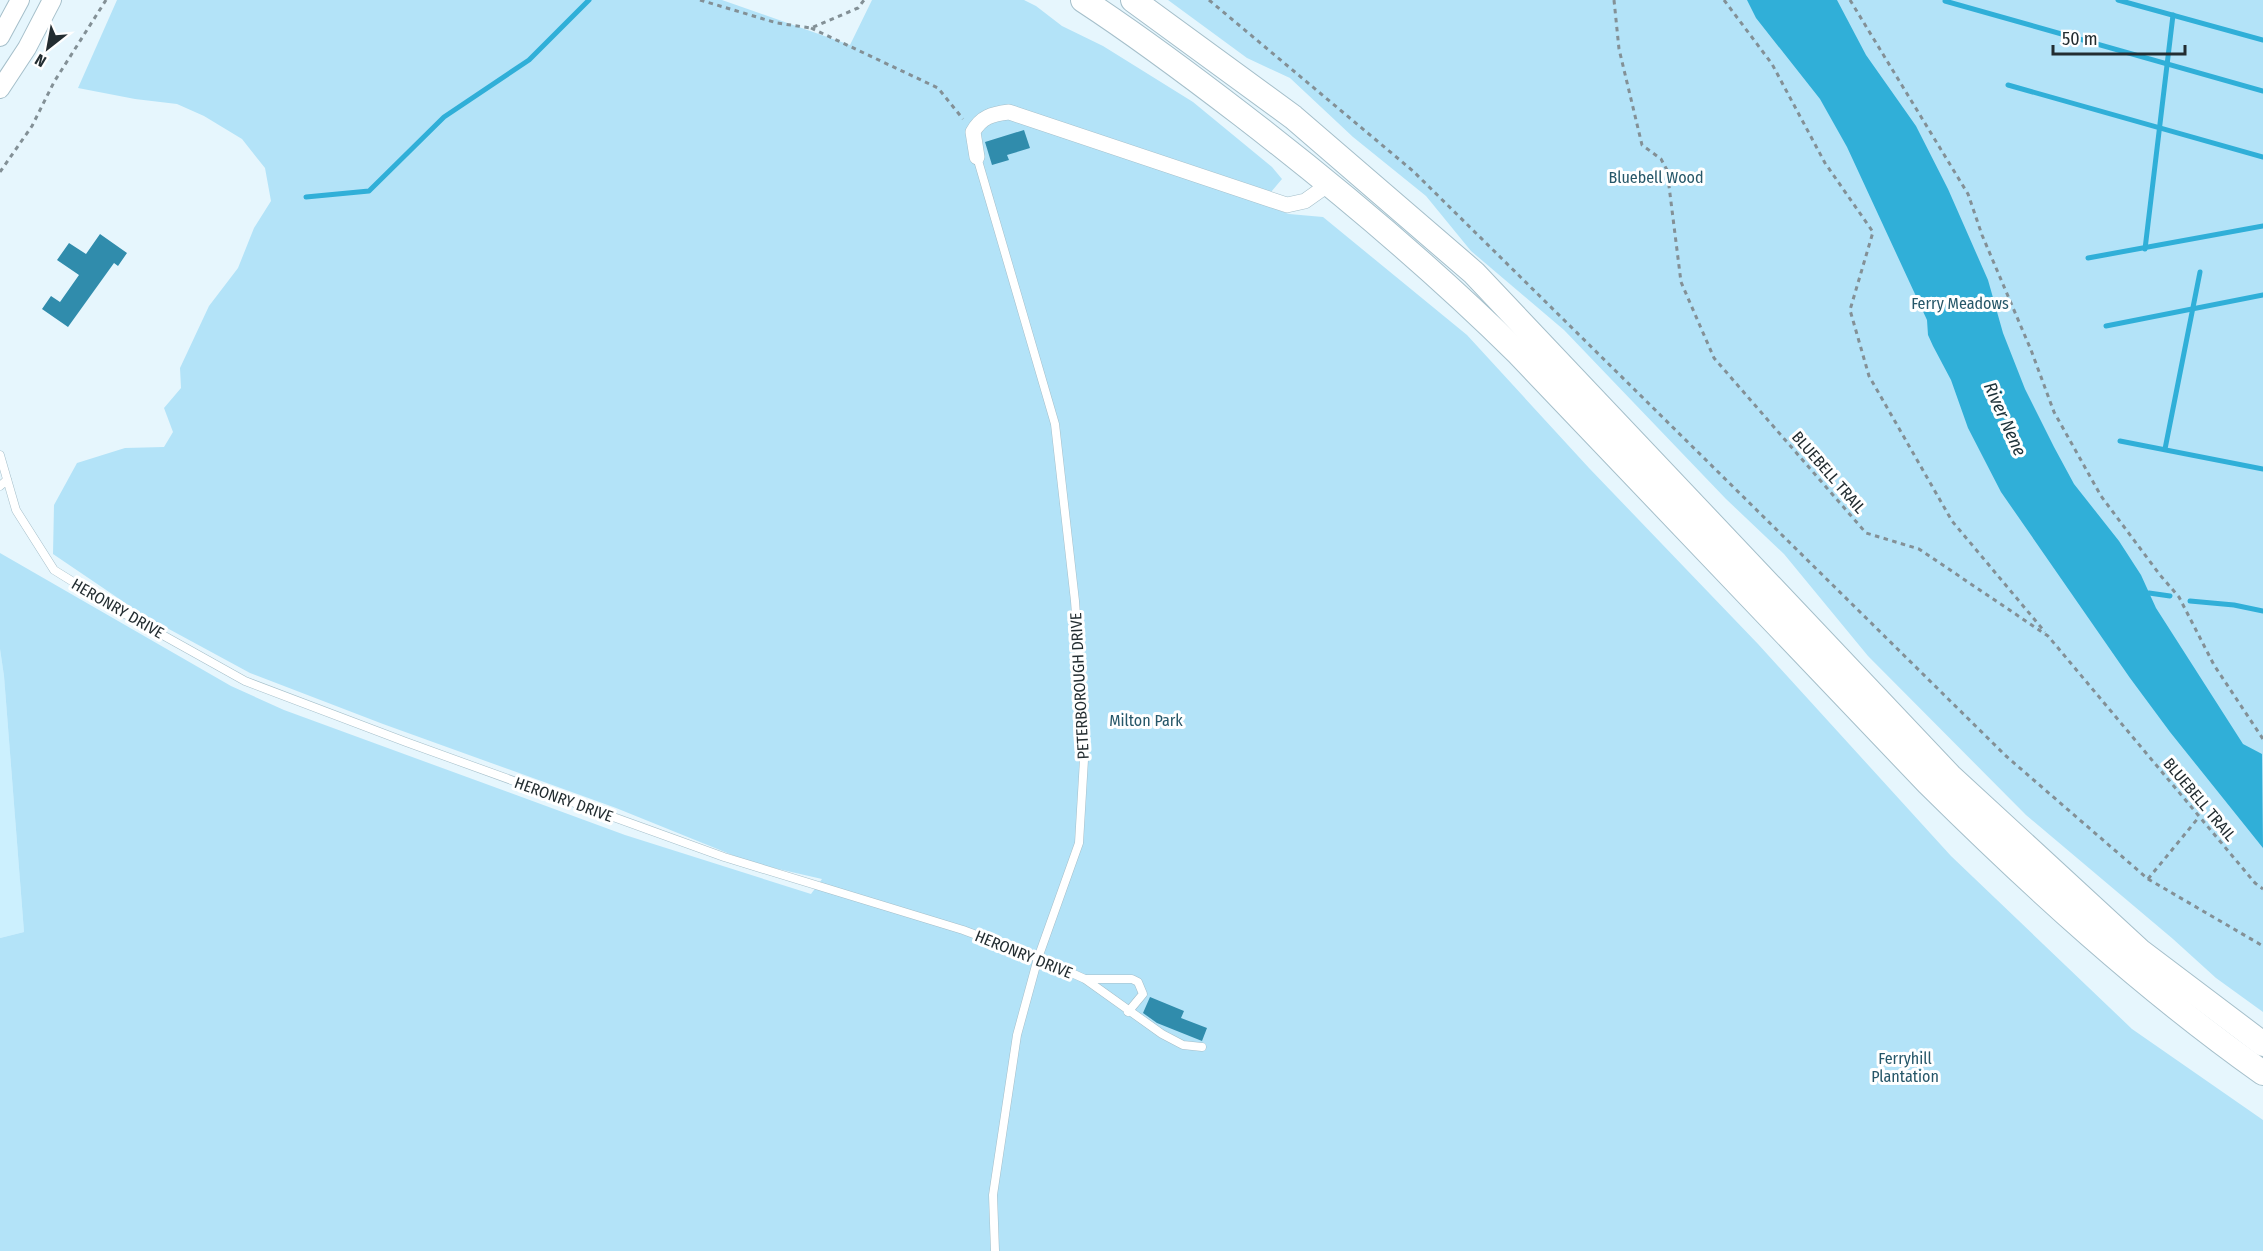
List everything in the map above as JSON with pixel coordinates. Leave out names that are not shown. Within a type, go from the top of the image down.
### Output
[{"type":"highway","points":[[1068,0],[1115,21]]},
{"type":"highway","points":[[1083,0],[1177,65],[1329,184],[1459,294],[1518,352],[1928,783],[2003,857],[2146,983],[2263,1073]]},
{"type":"highway","points":[[1133,0],[1293,117],[1474,273],[1950,777],[2140,951],[2263,1044]]},
{"type":"street","points":[[0,37],[20,0]]},
{"type":"street","points":[[0,89],[27,48],[52,0]]},
{"type":"street","points":[[977,157],[973,132],[979,122],[994,114],[1009,112],[1287,205],[1305,201],[1329,184]]},
{"type":"lane","name":"PETERBOROUGH DRIVE","points":[[977,157],[1055,424],[1074,601],[1085,743],[1079,843],[1038,958],[1017,1035],[993,1195],[995,1251]]},
{"type":"lane","name":"HERONRY DRIVE","points":[[0,455],[16,510],[54,570],[125,614],[245,681],[724,857],[963,930],[1038,958],[1085,980],[1162,1034],[1183,1045],[1202,1047]]},
{"type":"lane","points":[[0,486],[8,480]]},
{"type":"lane","points":[[1085,980],[1132,979],[1137,982],[1143,994],[1128,1012]]},
{"type":"path","points":[[0,172],[32,126],[54,82],[106,0]]},
{"type":"path","points":[[700,0],[777,23],[811,27],[938,88],[973,132]]},
{"type":"path","points":[[811,27],[858,8],[864,0]]},
{"type":"path","points":[[1209,0],[1413,171],[2006,756],[2148,879],[2263,946]]},
{"type":"path","name":"BLUEBELL TRAIL","points":[[1614,0],[1619,49],[1642,145],[1661,159],[1667,170],[1681,282],[1714,358],[1866,532],[1919,549],[2048,636],[2254,883],[2263,890]]},
{"type":"path","points":[[1724,0],[1772,64],[1825,163],[1873,232],[1850,310],[1869,376],[1952,521],[2048,636]]},
{"type":"path","points":[[1850,0],[1968,194],[1982,235],[2031,350],[2054,412],[2101,496],[2179,597],[2214,665],[2263,739]]},
{"type":"path","points":[[2148,879],[2199,817]]},
{"type":"shaded area","points":[[0,649],[24,932],[0,938]]},
{"type":"green space","points":[[117,0],[722,0],[850,45],[872,0],[1024,0],[1036,6],[1062,26],[1103,46],[1193,102],[1272,167],[1282,179],[1271,192],[1273,208],[1289,214],[1323,217],[1467,335],[1589,468],[1758,644],[1951,856],[2132,1029],[2263,1120],[2263,1251],[0,1251],[0,938],[24,932],[0,649],[0,553],[231,686],[284,710],[625,835],[811,894],[822,879],[752,863],[616,808],[383,724],[250,673],[143,615],[53,554],[54,505],[77,463],[125,448],[164,447],[173,432],[164,408],[181,388],[180,368],[209,306],[238,268],[254,228],[271,201],[265,168],[242,139],[204,116],[177,104],[78,88]]},
{"type":"green space","name":"Ferry Meadows","points":[[1168,0],[2263,0],[2263,1012],[2216,978],[2026,815],[1868,656],[1784,554],[1726,499],[1564,330],[1471,251],[1426,196],[1353,137],[1290,78],[1247,58]]},
{"type":"water","name":"River Nene","points":[[1747,0],[1837,0],[1866,55],[1916,126],[1948,189],[1988,280],[2003,333],[2025,389],[2074,484],[2119,541],[2141,575],[2156,608],[2243,744],[2262,754],[2263,848],[2130,678],[2001,492],[1968,428],[1951,380],[1928,335],[1927,320],[1847,147],[1820,99],[1756,18]]},
{"type":"building","points":[[1024,130],[1030,148],[1007,155],[1009,160],[992,165],[985,142]]},
{"type":"building","points":[[100,234],[127,253],[118,266],[114,263],[68,327],[42,309],[51,296],[60,302],[79,275],[57,260],[69,243],[86,254]]},
{"type":"building","points":[[1150,997],[1184,1011],[1181,1018],[1207,1028],[1202,1041],[1157,1023],[1143,1013]]},
{"type":"waterway","points":[[306,197],[369,191],[444,117],[529,60],[589,0]]},
{"type":"waterway","points":[[2118,0],[2263,40]]},
{"type":"waterway","points":[[1945,1],[2263,91]]},
{"type":"waterway","points":[[2145,249],[2173,15]]},
{"type":"waterway","points":[[2008,85],[2263,157]]},
{"type":"waterway","points":[[2088,258],[2263,226]]},
{"type":"waterway","points":[[2165,449],[2200,272]]},
{"type":"waterway","points":[[2106,326],[2263,295]]},
{"type":"waterway","points":[[2120,441],[2263,469]]},
{"type":"waterway","points":[[2149,593],[2170,596]]},
{"type":"waterway","points":[[2190,601],[2234,605],[2263,611]]},
{"type":"park label","name":"Bluebell Wood","points":[[1656,177]]},
{"type":"park label","name":"Milton Park","points":[[1146,720]]},
{"type":"park label","name":"Ferryhill Plantation","points":[[1905,1067]]}]
